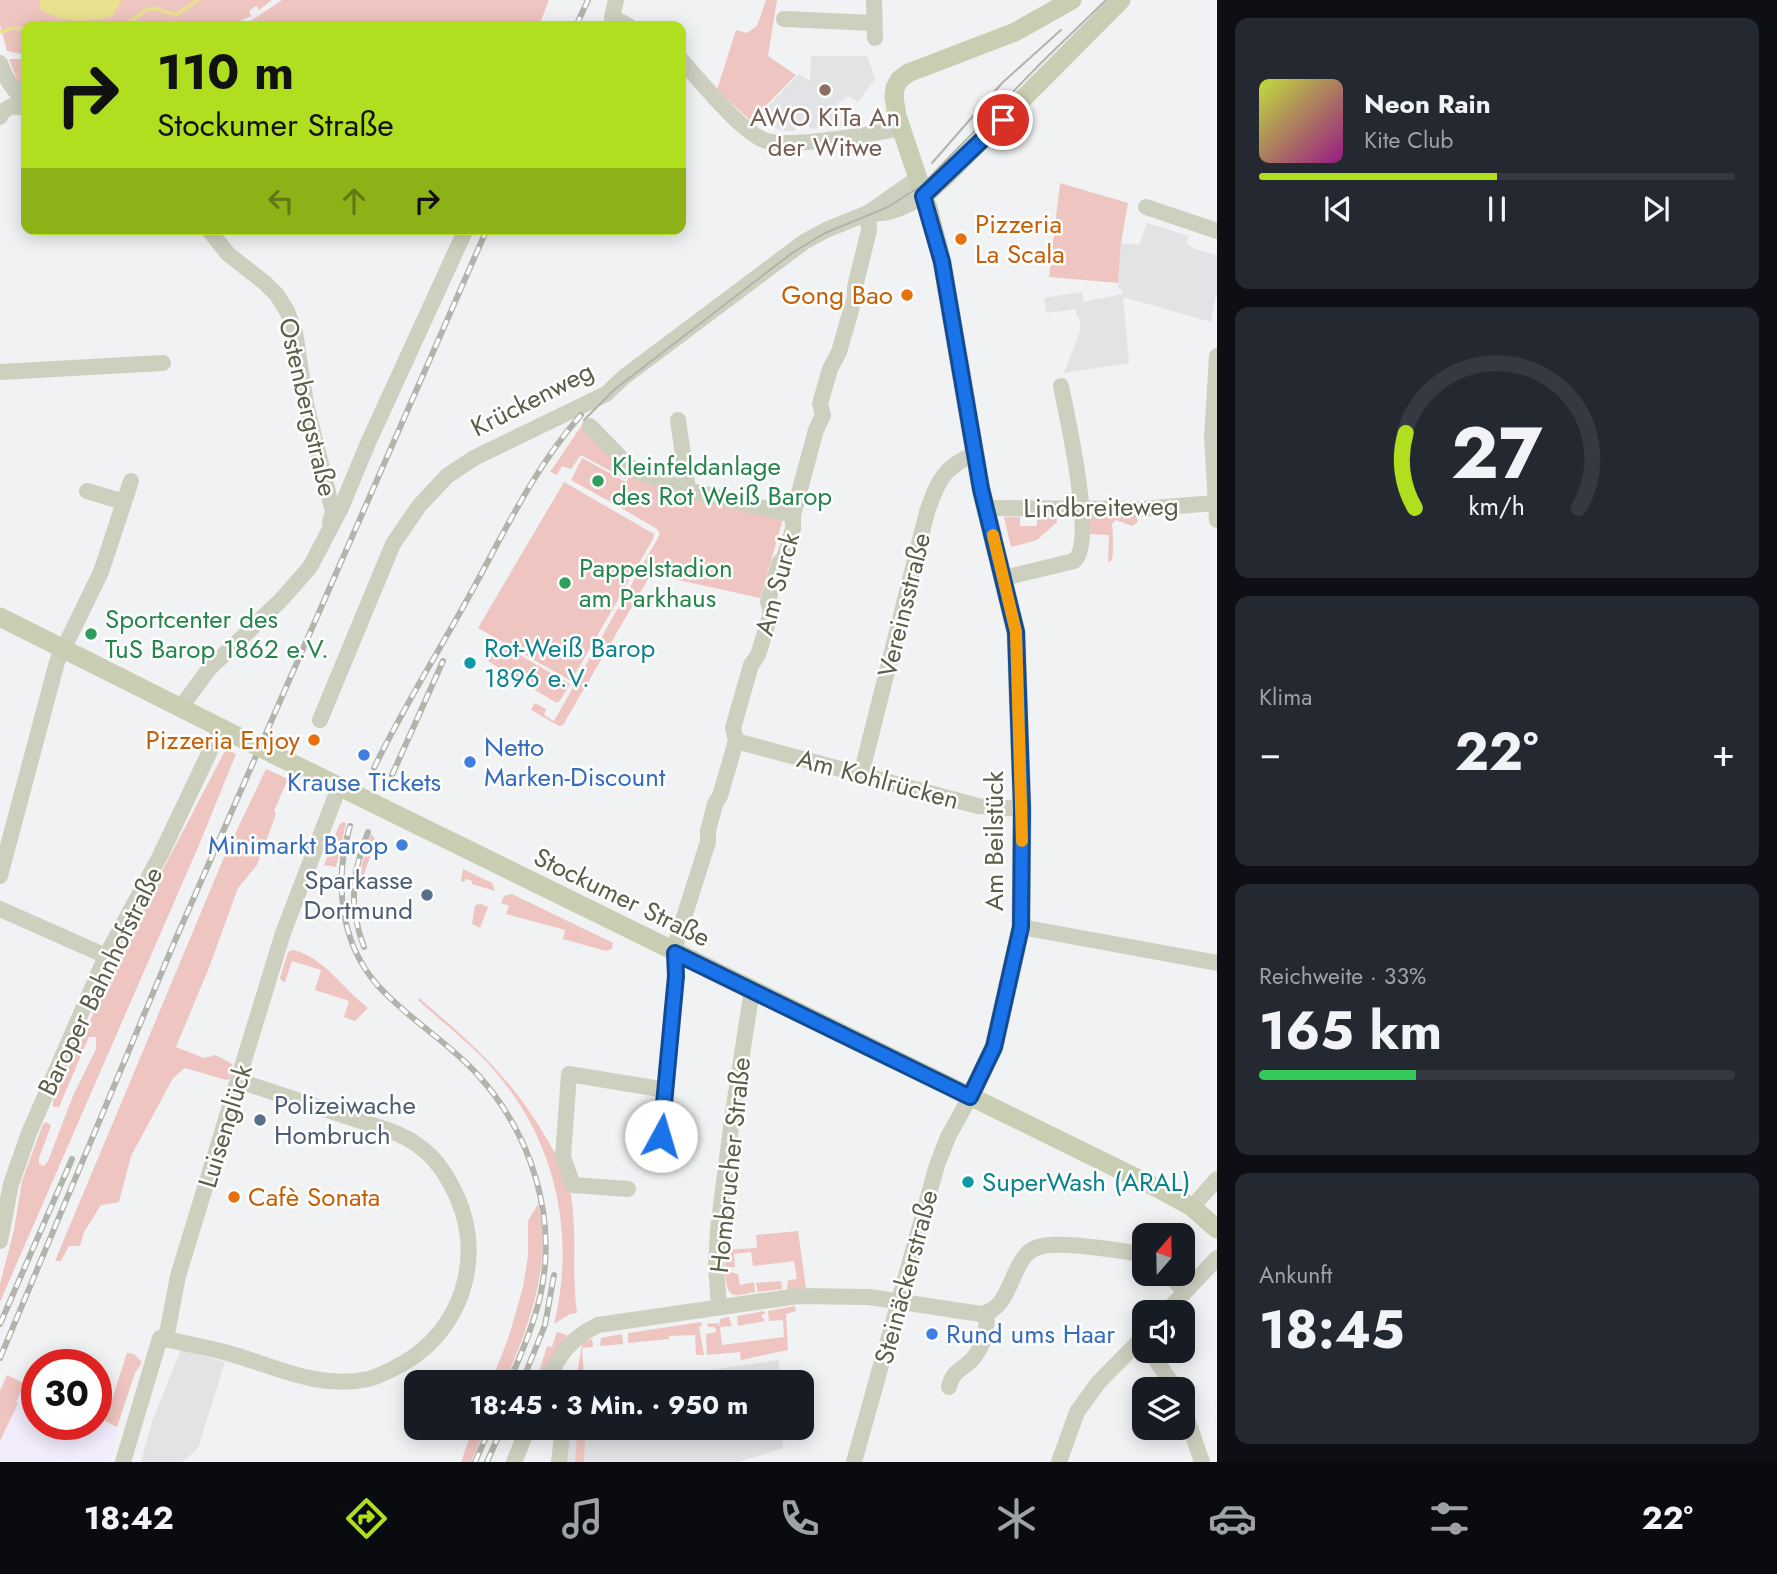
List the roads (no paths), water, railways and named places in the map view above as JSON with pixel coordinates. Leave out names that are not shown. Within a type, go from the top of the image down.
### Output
[{"type":"main road","points":[[921,187],[894,97],[899,80],[908,73],[1015,32],[1072,0]]},
{"type":"main road","name":"Krückenweg","points":[[921,187],[947,175],[1121,0]]},
{"type":"main road","name":"Am Beilstück","points":[[921,187],[942,262],[975,454],[1016,632],[1022,809],[1021,927],[994,1047],[970,1097]]},
{"type":"main road","name":"Stockumer Straße","points":[[0,617],[1192,1207],[1217,1229]]},
{"type":"street","points":[[616,0],[612,17],[620,21]]},
{"type":"street","points":[[784,19],[875,30],[874,0]]},
{"type":"street","points":[[686,65],[739,122],[766,141],[806,142],[902,128]]},
{"type":"street","points":[[2,69],[21,97]]},
{"type":"street","points":[[0,103],[5,89],[2,69]]},
{"type":"street","points":[[0,117],[3,111],[12,106],[21,107]]},
{"type":"street","name":"Krückenweg","points":[[320,720],[393,544],[419,506],[447,476],[474,458],[606,394],[804,242],[872,210],[881,214],[912,203],[921,187]]},
{"type":"street","points":[[1146,207],[1217,230]]},
{"type":"street","name":"Am Surck","points":[[653,1142],[661,1136],[676,976],[675,953],[708,842],[715,804],[720,796],[736,741],[733,728],[751,665],[758,655],[771,613],[768,601],[793,529],[793,516],[816,430],[823,415],[820,404],[855,296],[872,210]]},
{"type":"street","name":"Ostenbergstraße","points":[[213,235],[228,254],[271,289],[287,311],[295,331],[306,404],[332,512],[328,532]]},
{"type":"street","name":"Ostenbergstraße","points":[[181,707],[209,669],[281,600],[310,567],[463,235]]},
{"type":"street","points":[[1216,511],[1212,438],[1217,356]]},
{"type":"street","points":[[0,372],[163,363]]},
{"type":"street","points":[[1004,578],[1074,561],[1081,552],[1081,510],[1061,386]]},
{"type":"street","points":[[678,420],[688,490]]},
{"type":"street","points":[[590,426],[633,470],[688,490],[793,516]]},
{"type":"street","name":"Vereinsstraße","points":[[861,775],[927,512],[939,478],[957,461],[975,454]]},
{"type":"street","points":[[0,876],[62,648],[101,572],[131,481]]},
{"type":"street","points":[[87,491],[124,502]]},
{"type":"street","name":"Lindbreiteweg","points":[[986,508],[1216,511]]},
{"type":"street","name":"Baroper Bahnhofstraße","points":[[0,1241],[11,1184],[29,1133],[106,956],[160,856],[220,728]]},
{"type":"street","name":"Am Kohlrücken","points":[[736,741],[978,806],[1022,809]]},
{"type":"street","name":"Luisenglück","points":[[123,1462],[160,1338],[166,1339],[178,1276],[293,902],[340,787]]},
{"type":"street","points":[[0,909],[106,956]]},
{"type":"street","points":[[1021,927],[1217,963]]},
{"type":"street","name":"Hombrucher Straße","points":[[552,1370],[558,1356],[569,1343],[598,1325],[719,1306],[716,1266],[718,1229],[752,990]]},
{"type":"street","points":[[628,1189],[573,1185],[563,1157],[569,1074],[666,1090]]},
{"type":"street","points":[[166,1339],[228,1353],[308,1378],[344,1382],[366,1379],[383,1374],[427,1347],[455,1312],[463,1291],[470,1252],[463,1212],[440,1167],[426,1152],[408,1138],[388,1129],[239,1081]]},
{"type":"street","name":"Steinäckerstraße","points":[[855,1462],[937,1165],[948,1137],[970,1097]]},
{"type":"street","points":[[1192,1207],[1217,1179]]},
{"type":"street","points":[[719,1306],[799,1296],[869,1297],[974,1315],[995,1309],[1025,1256],[1034,1248],[1045,1245],[1062,1246],[1132,1255]]},
{"type":"street","points":[[1177,1300],[1217,1258]]},
{"type":"street","points":[[1180,1286],[1185,1291]]},
{"type":"street","points":[[949,1387],[953,1375],[981,1348],[988,1329],[987,1313]]},
{"type":"street","points":[[1059,1462],[1077,1412],[1098,1383],[1132,1354]]},
{"type":"street","points":[[514,1462],[523,1440]]},
{"type":"street","points":[[559,1462],[562,1440]]},
{"type":"street","points":[[1194,1440],[1202,1462]]},
{"type":"waterway","points":[[131,21],[146,10],[154,8],[176,15],[198,0]]},
{"type":"waterway","points":[[0,32],[21,29]]},
{"type":"tram line","points":[[584,420],[615,389],[792,253],[825,233],[888,207],[921,186],[1106,0]]},
{"type":"tram line","points":[[932,163],[1002,83],[1061,30]]},
{"type":"railway","points":[[578,21],[588,0]]},
{"type":"railway","points":[[0,1358],[174,943],[484,235]]},
{"type":"railway","points":[[374,768],[519,504],[548,458],[581,415]]},
{"type":"railway","points":[[392,775],[443,661]]},
{"type":"railway","points":[[350,826],[342,871],[342,893],[344,915],[359,957],[386,994],[478,1075],[513,1124],[536,1179],[543,1208],[545,1267],[534,1319],[514,1370]]},
{"type":"railway","points":[[364,947],[356,917],[354,890],[358,862],[368,832]]},
{"type":"railway","points":[[0,1324],[72,1159]]},
{"type":"railway","points":[[527,1370],[545,1325],[554,1275]]},
{"type":"railway","points":[[475,1462],[485,1440]]},
{"type":"railway","points":[[487,1462],[497,1440]]},
{"type":"place","name":"AWO KiTa An der Witwe","points":[[825,90]]},
{"type":"place","name":"Pizzeria La Scala","points":[[961,239]]},
{"type":"place","name":"Gong Bao","points":[[907,295]]},
{"type":"place","name":"Kleinfeldanlage des Rot Weiß Barop","points":[[598,481]]},
{"type":"place","name":"Pappelstadion am Parkhaus","points":[[565,583]]},
{"type":"place","name":"Sportcenter des TuS Barop 1862 e.V.","points":[[91,634]]},
{"type":"place","name":"Rot-Weiß Barop 1896 e.V.","points":[[470,663]]},
{"type":"place","name":"Pizzeria Enjoy","points":[[314,740]]},
{"type":"place","name":"Krause Tickets","points":[[364,755]]},
{"type":"place","name":"Netto Marken-Discount","points":[[470,762]]},
{"type":"place","name":"Minimarkt Barop","points":[[402,845]]},
{"type":"place","name":"Sparkasse Dortmund","points":[[427,895]]},
{"type":"place","name":"Polizeiwache Hombruch","points":[[260,1120]]},
{"type":"place","name":"SuperWash (ARAL)","points":[[968,1182]]},
{"type":"place","name":"Cafè Sonata","points":[[234,1197]]},
{"type":"place","name":"Rund ums Haar","points":[[932,1334]]}]
